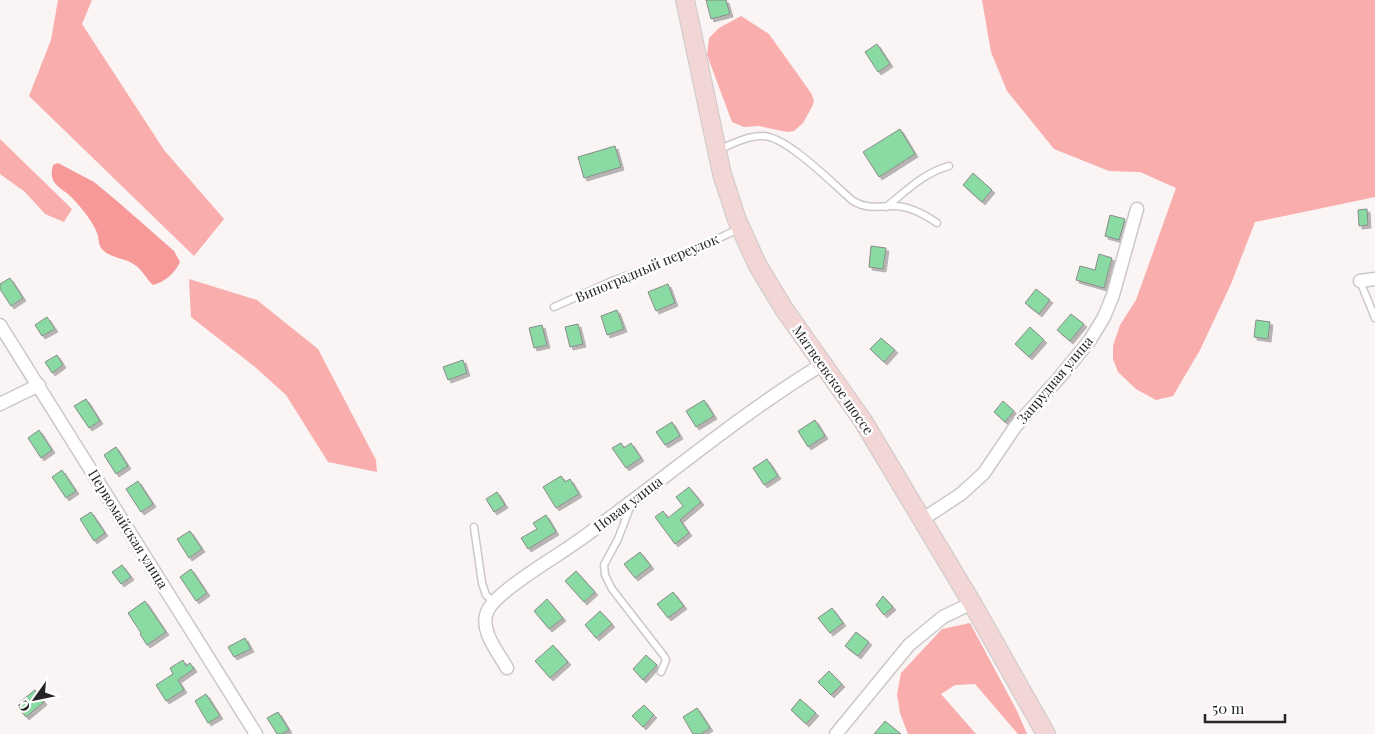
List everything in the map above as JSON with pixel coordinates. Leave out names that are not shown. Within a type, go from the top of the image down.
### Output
[{"type":"main road","name":"Матвеевское шоссе","points":[[685,0],[722,174],[741,228],[762,273],[784,309],[863,421],[923,519],[1046,734]]},
{"type":"street","name":"Запрудная улица","points":[[923,519],[961,494],[984,473],[1015,427],[1090,340],[1104,317],[1113,295],[1137,209]]},
{"type":"street","points":[[1360,281],[1375,279]]},
{"type":"street","name":"Первомайская улица","points":[[0,325],[256,734]]},
{"type":"street","name":"Новая улица","points":[[494,602],[632,502],[780,390],[823,364]]},
{"type":"street","points":[[0,404],[39,385]]},
{"type":"street","points":[[494,602],[488,610],[485,621],[487,633],[507,668]]},
{"type":"street","points":[[836,734],[909,645],[944,617],[976,610]]},
{"type":"lane","points":[[717,150],[746,138],[764,136],[775,139],[790,147],[853,201],[863,206],[877,208],[894,206],[914,210],[937,223]]},
{"type":"lane","points":[[884,208],[929,174],[949,166]]},
{"type":"lane","name":"Виноградный переулок","points":[[554,308],[612,281],[687,254],[741,228]]},
{"type":"lane","points":[[1360,281],[1375,318]]},
{"type":"lane","points":[[632,502],[618,539],[604,566],[605,575],[612,589],[664,656],[666,660],[661,672]]},
{"type":"lane","points":[[474,527],[482,583],[486,595],[494,602]]},
{"type":"shaded area","points":[[58,0],[92,0],[82,24],[164,150],[224,219],[194,256],[29,96],[51,40]]},
{"type":"shaded area","points":[[982,0],[1375,0],[1375,197],[1255,222],[1231,284],[1200,350],[1173,396],[1156,400],[1136,389],[1118,372],[1113,359],[1113,346],[1120,325],[1136,300],[1176,188],[1140,172],[1109,171],[1054,149],[1007,91],[991,52]]},
{"type":"shaded area","points":[[741,16],[769,34],[811,93],[814,101],[812,107],[803,123],[794,131],[787,132],[759,126],[744,127],[732,122],[707,55],[709,38],[719,28]]},
{"type":"shaded area","points":[[0,139],[72,209],[64,222],[45,214],[25,192],[0,174]]},
{"type":"shaded area","points":[[58,163],[94,182],[174,251],[180,262],[172,273],[162,282],[153,285],[135,265],[105,252],[100,246],[97,233],[88,216],[71,196],[54,182],[52,178],[53,165]]},
{"type":"shaded area","points":[[189,279],[257,300],[318,349],[376,460],[377,472],[328,462],[286,395],[255,367],[191,317]]},
{"type":"shaded area","points":[[970,623],[1016,709],[1027,734],[1018,734],[975,684],[955,685],[941,694],[976,734],[908,734],[900,713],[897,694],[901,673],[942,629]]},
{"type":"building","points":[[706,0],[726,0],[730,14],[711,19]]},
{"type":"building","points":[[877,44],[890,64],[878,72],[865,52]]},
{"type":"building","points":[[900,129],[915,154],[879,177],[863,152]]},
{"type":"building","points":[[615,146],[621,167],[584,178],[578,157]]},
{"type":"building","points":[[973,173],[992,190],[982,202],[963,185]]},
{"type":"building","points":[[1367,209],[1368,225],[1359,226],[1358,210]]},
{"type":"building","points":[[1110,215],[1125,219],[1119,240],[1105,236]]},
{"type":"building","points":[[871,246],[886,248],[883,269],[869,267]]},
{"type":"building","points":[[1099,254],[1112,258],[1104,288],[1076,280],[1080,266],[1095,270]]},
{"type":"building","points":[[10,278],[23,298],[11,306],[0,289],[0,284]]},
{"type":"building","points":[[668,284],[675,303],[656,311],[648,292]]},
{"type":"building","points":[[1036,289],[1050,300],[1039,314],[1025,303]]},
{"type":"building","points":[[617,310],[624,329],[607,335],[601,316]]},
{"type":"building","points":[[1071,314],[1084,324],[1070,341],[1057,330]]},
{"type":"building","points":[[47,317],[55,329],[42,336],[35,325]]},
{"type":"building","points":[[1256,320],[1270,322],[1268,339],[1254,337]]},
{"type":"building","points":[[578,324],[583,344],[570,347],[565,327]]},
{"type":"building","points":[[542,325],[547,345],[534,348],[529,328]]},
{"type":"building","points":[[1030,327],[1044,340],[1029,357],[1015,344]]},
{"type":"building","points":[[881,338],[895,350],[884,362],[870,349]]},
{"type":"building","points":[[57,355],[63,365],[52,373],[45,362]]},
{"type":"building","points":[[463,360],[467,373],[448,380],[443,367]]},
{"type":"building","points":[[86,399],[100,421],[89,428],[74,406]]},
{"type":"building","points":[[704,400],[714,416],[696,427],[686,411]]},
{"type":"building","points":[[1003,401],[1014,411],[1005,422],[994,412]]},
{"type":"building","points":[[815,420],[825,436],[808,447],[798,431]]},
{"type":"building","points":[[672,422],[680,436],[665,445],[656,432]]},
{"type":"building","points":[[39,430],[52,450],[41,458],[28,438]]},
{"type":"building","points":[[621,443],[624,448],[631,443],[641,458],[626,468],[612,448]]},
{"type":"building","points":[[116,447],[128,466],[116,474],[104,455]]},
{"type":"building","points":[[767,459],[778,476],[764,485],[753,468]]},
{"type":"building","points":[[62,470],[76,491],[66,498],[52,477]]},
{"type":"building","points":[[561,476],[565,482],[570,479],[579,494],[556,508],[543,487]]},
{"type":"building","points":[[138,481],[153,504],[141,512],[126,489]]},
{"type":"building","points":[[689,487],[701,502],[680,520],[689,533],[675,544],[655,517],[663,511],[668,518],[683,506],[676,497]]},
{"type":"building","points":[[497,492],[505,505],[494,512],[486,499]]},
{"type":"building","points":[[91,512],[105,533],[94,541],[80,519]]},
{"type":"building","points":[[546,515],[556,532],[528,549],[521,538],[537,529],[533,523]]},
{"type":"building","points":[[190,531],[202,549],[189,558],[177,539]]},
{"type":"building","points":[[640,552],[651,566],[635,578],[624,564]]},
{"type":"building","points":[[122,565],[131,577],[121,584],[112,572]]},
{"type":"building","points":[[191,569],[207,593],[196,601],[180,577]]},
{"type":"building","points":[[576,571],[595,592],[584,602],[565,581]]},
{"type":"building","points":[[673,592],[684,606],[668,618],[657,604]]},
{"type":"building","points":[[883,596],[893,607],[884,615],[876,605]]},
{"type":"building","points":[[547,599],[563,618],[549,629],[534,611]]},
{"type":"building","points":[[145,601],[166,632],[147,645],[128,613]]},
{"type":"building","points":[[832,608],[843,623],[830,633],[818,618]]},
{"type":"building","points":[[600,611],[612,624],[596,638],[585,625]]},
{"type":"building","points":[[856,632],[869,642],[858,656],[845,646]]},
{"type":"building","points":[[245,638],[251,649],[234,657],[228,647]]},
{"type":"building","points":[[553,645],[568,662],[550,678],[535,661]]},
{"type":"building","points":[[646,655],[657,665],[643,680],[633,669]]},
{"type":"building","points":[[183,660],[186,666],[190,663],[194,669],[178,680],[184,690],[166,701],[156,685],[173,674],[170,668]]},
{"type":"building","points":[[829,671],[842,684],[831,695],[818,682]]},
{"type":"building","points":[[35,690],[44,702],[26,717],[16,705]]},
{"type":"building","points":[[206,694],[220,716],[208,723],[195,701]]},
{"type":"building","points":[[800,699],[816,713],[806,724],[791,710]]},
{"type":"building","points":[[644,705],[654,715],[643,727],[632,716]]},
{"type":"building","points":[[697,708],[710,728],[701,734],[693,734],[683,717]]},
{"type":"building","points":[[278,712],[289,730],[282,734],[277,734],[267,718]]},
{"type":"building","points":[[885,721],[901,734],[874,734]]}]
